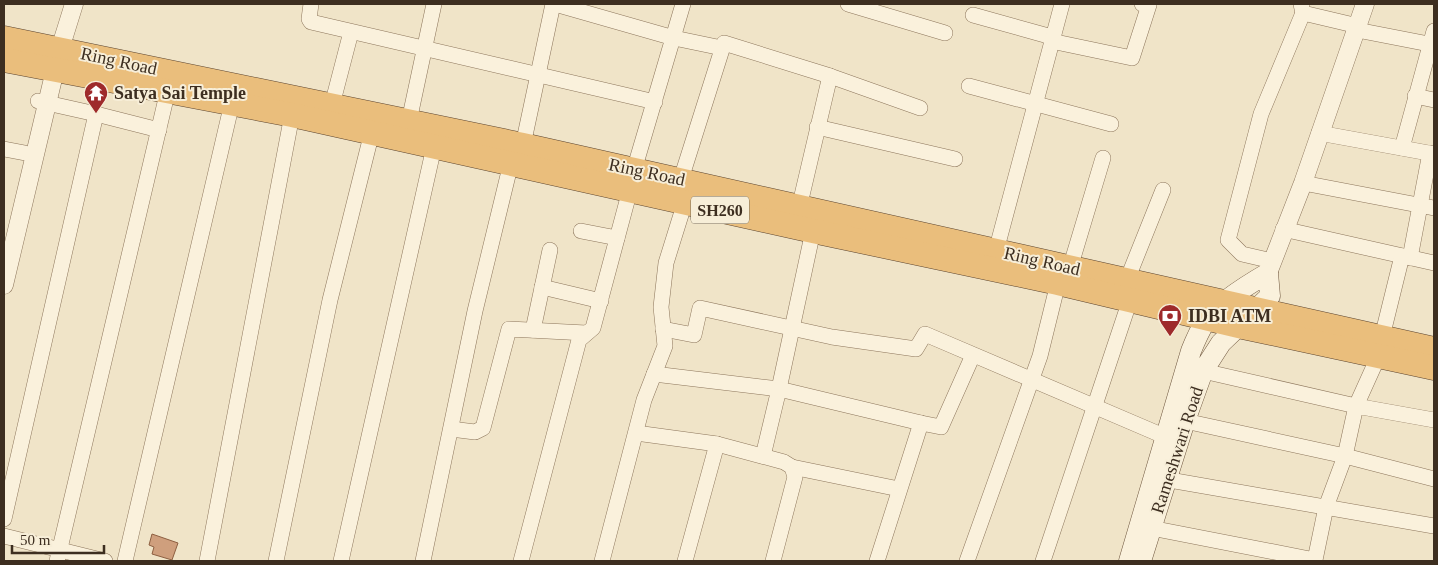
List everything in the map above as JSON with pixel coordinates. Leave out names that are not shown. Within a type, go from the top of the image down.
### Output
[{"type":"highway","name":"Ring Road","points":[[4,38],[53,58],[168,90],[292,114],[434,147],[517,154]]},
{"type":"highway","name":"Ring Road","points":[[4,60],[53,58],[332,105],[409,121],[517,154],[632,180],[683,191],[798,208],[996,251],[1064,275]]},
{"type":"highway","name":"Ring Road","points":[[683,191],[813,231],[1064,275],[1129,290],[1226,301],[1381,346],[1434,368]]},
{"type":"highway","name":"Ring Road","points":[[1129,290],[1207,318],[1237,326],[1381,346],[1434,349]]},
{"type":"main road","points":[[1129,561],[1161,479],[1166,437],[1191,351],[1207,318],[1270,267]]},
{"type":"main road","name":"Rameshwari Road","points":[[1142,561],[1161,479],[1203,371],[1221,343],[1271,294],[1270,267]]},
{"type":"street","points":[[4,285],[61,23],[62,4]]},
{"type":"street","points":[[61,23],[74,4]]},
{"type":"street","points":[[311,4],[309,19],[311,22],[655,102]]},
{"type":"street","points":[[409,121],[434,4]]},
{"type":"street","points":[[423,561],[475,311],[538,74],[554,4],[674,38],[722,48]]},
{"type":"street","points":[[521,561],[579,340],[593,328],[632,180],[683,4]]},
{"type":"street","points":[[848,4],[945,33]]},
{"type":"street","points":[[996,251],[1062,4]]},
{"type":"street","points":[[973,16],[1052,39],[1132,58],[1149,6],[1142,4]]},
{"type":"street","points":[[1365,4],[1357,28],[1319,133],[1303,183],[1283,229],[1270,267],[1242,254],[1228,240],[1261,114],[1302,8],[1357,28],[1433,40],[1415,96],[1402,148]]},
{"type":"street","points":[[332,105],[351,32]]},
{"type":"street","points":[[602,561],[636,432],[665,346],[661,307],[666,263],[683,191],[724,43],[830,76],[920,108]]},
{"type":"street","points":[[798,208],[830,76]]},
{"type":"street","points":[[969,86],[1111,124]]},
{"type":"street","points":[[59,556],[168,90]]},
{"type":"street","points":[[1415,96],[1434,100]]},
{"type":"street","points":[[43,102],[159,130]]},
{"type":"street","points":[[4,239],[26,153],[43,102]]},
{"type":"street","points":[[125,561],[232,103]]},
{"type":"street","points":[[4,519],[96,114]]},
{"type":"street","points":[[207,561],[292,114]]},
{"type":"street","points":[[818,128],[955,159]]},
{"type":"street","points":[[276,561],[330,300],[372,132]]},
{"type":"street","points":[[1151,528],[1317,561],[1326,507],[1345,456],[1356,406],[1381,346],[1406,257],[1427,207],[1432,154],[1319,133]]},
{"type":"street","points":[[341,561],[434,147]]},
{"type":"street","points":[[4,149],[26,153]]},
{"type":"street","points":[[967,561],[1040,356],[1064,275],[1103,158]]},
{"type":"street","points":[[1303,183],[1427,207]]},
{"type":"street","points":[[1043,561],[1095,408],[1129,290],[1163,190]]},
{"type":"street","points":[[1283,229],[1434,264]]},
{"type":"street","points":[[581,230],[617,238]]},
{"type":"street","points":[[763,456],[813,231]]},
{"type":"street","points":[[532,330],[550,250]]},
{"type":"street","points":[[542,287],[601,301]]},
{"type":"street","points":[[663,329],[694,336],[700,308],[832,337],[916,349],[925,334],[1166,437]]},
{"type":"street","points":[[451,429],[475,432],[483,428],[509,328],[586,333]]},
{"type":"street","points":[[654,374],[779,389],[921,424],[941,427],[973,355]]},
{"type":"street","points":[[1203,371],[1356,406],[1434,420]]},
{"type":"street","points":[[1185,421],[1345,456],[1434,479]]},
{"type":"street","points":[[877,561],[921,424]]},
{"type":"street","points":[[636,432],[717,444],[784,462],[792,467],[899,489]]},
{"type":"street","points":[[685,561],[717,444]]},
{"type":"street","points":[[773,561],[795,477],[792,467]]},
{"type":"street","points":[[1161,479],[1434,526]]},
{"type":"street","points":[[4,536],[59,556],[105,561]]},
{"type":"building","points":[[152,534],[178,543],[172,560],[152,554],[154,547],[149,545]]},
{"type":"place","name":"Satya Sai Temple","points":[[96,114]]},
{"type":"place","name":"IDBI ATM","points":[[1170,337]]}]
